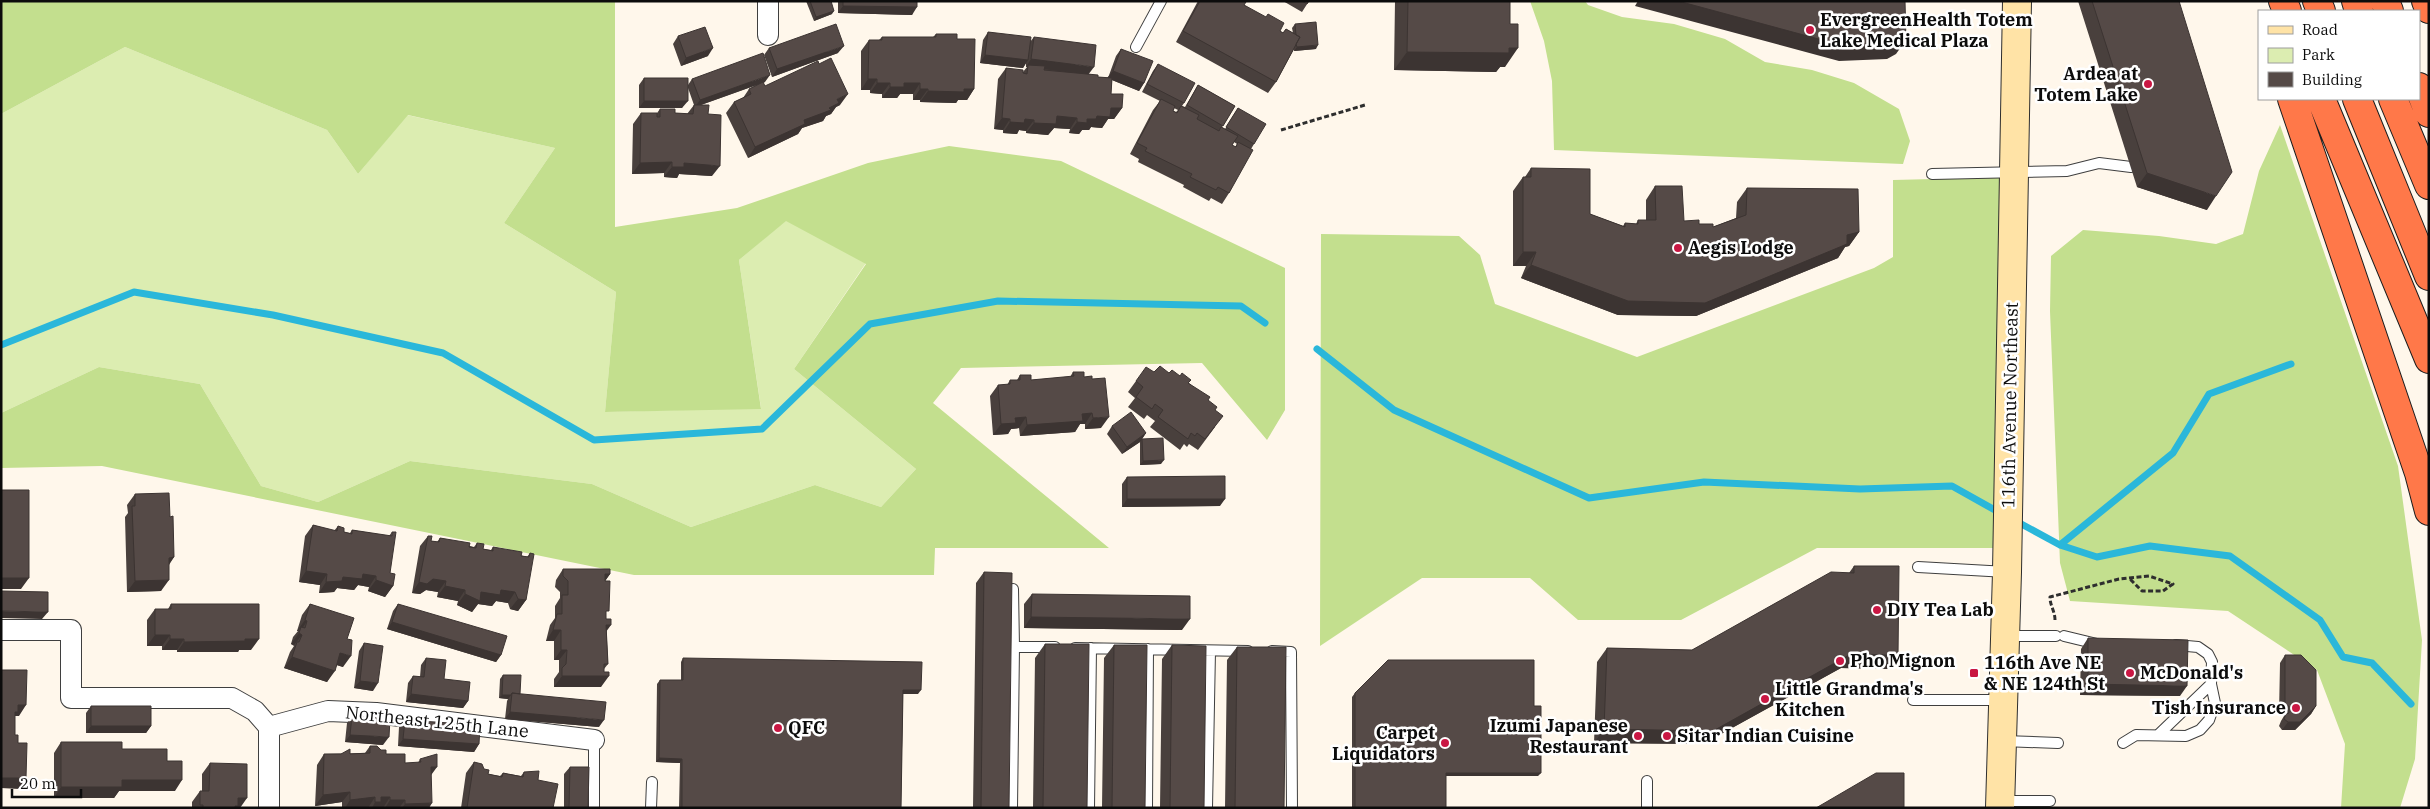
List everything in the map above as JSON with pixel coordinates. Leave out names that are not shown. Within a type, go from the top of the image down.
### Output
[{"type":"highway","points":[[2426,1],[2429,9]]},
{"type":"highway","points":[[2420,90],[2429,113]]},
{"type":"highway","points":[[2292,100],[2419,473],[2429,511]]},
{"type":"highway","points":[[2321,100],[2429,360]]},
{"type":"highway","points":[[2357,100],[2429,276]]},
{"type":"highway","points":[[2394,100],[2429,185]]},
{"type":"street","points":[[768,1],[768,36]]},
{"type":"street","name":"116th Avenue Northeast","points":[[2000,804],[2007,569],[2017,1]]},
{"type":"street","points":[[1,630],[71,630],[71,698],[232,698],[255,711],[269,727],[269,808]]},
{"type":"street","name":"Northeast 125th Lane","points":[[269,727],[328,711],[376,713],[594,740]]},
{"type":"lane","points":[[1136,47],[1161,1]]},
{"type":"lane","points":[[1932,174],[2014,180],[2067,171],[2099,163],[2131,167]]},
{"type":"lane","points":[[1918,567],[2007,569]]},
{"type":"lane","points":[[1012,808],[1013,589]]},
{"type":"lane","points":[[2004,636],[2060,636],[2089,644],[2108,644]]},
{"type":"lane","points":[[2123,743],[2136,735],[2186,736],[2200,730],[2209,720],[2215,703],[2211,684],[2212,662],[2208,654],[2198,647],[2166,644]]},
{"type":"lane","points":[[1014,647],[1291,652],[1292,808]]},
{"type":"lane","points":[[1089,808],[1091,648]]},
{"type":"lane","points":[[1147,808],[1148,649]]},
{"type":"lane","points":[[1207,808],[1210,651]]},
{"type":"lane","points":[[2158,735],[2211,684]]},
{"type":"lane","points":[[1913,700],[2003,700]]},
{"type":"lane","points":[[594,740],[594,808]]},
{"type":"lane","points":[[2002,741],[2058,743]]},
{"type":"lane","points":[[1647,781],[1647,808]]},
{"type":"lane","points":[[652,782],[652,808]]},
{"type":"lane","points":[[2000,804],[2050,801]]},
{"type":"path","points":[[1281,130],[1365,104]]},
{"type":"path","points":[[2060,636],[2055,611],[2050,605],[2050,597],[2129,578],[2149,576],[2173,584],[2163,590],[2142,591],[2129,578]]},
{"type":"green space","points":[[1,1],[615,1],[615,227],[737,208],[868,163],[949,146],[1061,161],[1285,268],[1285,410],[1267,440],[1202,363],[961,368],[933,403],[1109,548],[935,548],[934,575],[634,575],[102,466],[1,468],[1,413],[99,367],[200,384],[261,486],[318,502],[410,461],[592,484],[691,527],[815,485],[881,507],[916,469],[794,369],[866,264],[786,221],[739,260],[761,409],[605,412],[616,292],[504,223],[555,148],[408,115],[358,174],[327,130],[125,47],[1,114]]},
{"type":"green space","points":[[1530,1],[1585,1],[1588,5],[1622,17],[1674,24],[1725,39],[1765,62],[1812,70],[1854,83],[1899,109],[1910,141],[1903,164],[1554,150],[1552,81],[1544,41]]},
{"type":"green space","points":[[125,47],[327,130],[358,174],[407,115],[555,148],[504,223],[616,292],[605,412],[761,408],[739,260],[786,220],[866,263],[794,369],[916,469],[881,507],[815,485],[691,527],[592,484],[410,461],[318,502],[261,486],[200,384],[99,367],[1,413],[1,114]]},
{"type":"green space","points":[[2280,125],[2398,466],[2422,640],[2415,759],[2400,808],[2341,808],[2345,744],[2317,670],[2228,611],[2070,601],[2060,563],[2050,311],[2051,256],[2083,230],[2159,236],[2216,244],[2243,234],[2259,171]]},
{"type":"green space","points":[[2014,177],[2007,548],[1817,548],[1681,620],[1578,620],[1530,578],[1422,578],[1320,646],[1321,234],[1459,236],[1480,255],[1495,304],[1637,357],[1874,268],[1893,257],[1893,180]]},
{"type":"building","points":[[810,1],[831,1],[834,11],[816,17]]},
{"type":"building","points":[[843,1],[917,1],[917,7],[843,6]]},
{"type":"building","points":[[1200,1],[1244,1],[1246,2],[1244,5],[1266,17],[1268,14],[1284,23],[1280,31],[1283,33],[1286,29],[1300,37],[1276,82],[1183,31]]},
{"type":"building","points":[[1408,1],[1510,1],[1510,24],[1518,24],[1518,48],[1509,48],[1509,53],[1407,52]]},
{"type":"building","name":"EvergreenHealth Totem Lake Medical Plaza","points":[[1678,1],[1905,1],[1906,40],[1897,45],[1848,47]]},
{"type":"building","name":"Ardea at Totem Lake","points":[[2092,1],[2179,1],[2232,172],[2216,196],[2147,173]]},
{"type":"building","points":[[1316,22],[1318,45],[1297,47],[1296,44],[1300,37],[1296,35],[1295,24]]},
{"type":"building","points":[[836,24],[844,46],[777,69],[769,48]]},
{"type":"building","points":[[705,27],[713,48],[686,58],[678,36]]},
{"type":"building","points":[[988,32],[1031,37],[1028,60],[985,55]]},
{"type":"building","points":[[936,34],[957,34],[957,39],[975,39],[974,89],[964,89],[964,92],[928,91],[928,89],[920,89],[920,83],[904,83],[904,87],[890,87],[890,83],[877,83],[877,79],[868,79],[869,40],[882,40],[882,37],[936,37]]},
{"type":"building","points":[[1034,37],[1096,45],[1094,67],[1031,59]]},
{"type":"building","points":[[1121,49],[1153,61],[1144,83],[1113,71]]},
{"type":"building","points":[[763,53],[770,75],[700,100],[692,79]]},
{"type":"building","points":[[831,58],[848,94],[837,99],[839,103],[829,108],[831,110],[804,120],[805,124],[755,147],[734,102],[751,94],[749,89],[763,82],[765,86],[818,61],[819,64]]},
{"type":"building","points":[[1158,64],[1195,83],[1184,103],[1147,84]]},
{"type":"building","points":[[1028,65],[1045,66],[1044,70],[1112,78],[1111,94],[1123,94],[1122,108],[1111,108],[1110,117],[1097,116],[1096,119],[1087,119],[1087,123],[1077,122],[1077,118],[1057,116],[1056,124],[1034,123],[1034,120],[1025,119],[1024,123],[1010,122],[1010,119],[1002,118],[1006,68],[1023,70],[1023,73],[1027,74]]},
{"type":"building","points":[[644,78],[688,78],[688,101],[644,101]]},
{"type":"building","points":[[1198,85],[1235,106],[1223,126],[1187,105]]},
{"type":"building","points":[[1161,99],[1175,106],[1173,111],[1177,113],[1181,106],[1199,115],[1197,119],[1219,131],[1221,127],[1238,136],[1232,145],[1236,147],[1238,142],[1253,150],[1229,193],[1218,187],[1216,190],[1190,177],[1192,174],[1145,151],[1147,148],[1137,143]]},
{"type":"building","points":[[694,105],[709,105],[708,114],[721,115],[720,166],[684,163],[684,167],[672,167],[672,162],[640,163],[641,113],[657,113],[657,117],[660,117],[660,109],[675,109],[675,113],[693,114]]},
{"type":"building","points":[[1238,108],[1266,124],[1254,144],[1226,127]]},
{"type":"building","name":"Aegis Lodge","points":[[1531,168],[1590,169],[1590,214],[1625,227],[1625,223],[1638,224],[1638,220],[1656,220],[1655,186],[1682,186],[1684,221],[1699,220],[1699,224],[1713,224],[1713,227],[1746,215],[1747,188],[1858,189],[1859,232],[1847,235],[1847,244],[1705,303],[1628,301],[1531,265],[1536,252],[1523,252],[1523,177],[1531,177]]},
{"type":"building","points":[[1160,366],[1169,373],[1172,370],[1180,376],[1182,373],[1191,380],[1188,383],[1210,397],[1208,400],[1217,407],[1215,410],[1223,416],[1205,439],[1197,433],[1195,436],[1191,433],[1188,439],[1158,417],[1163,410],[1155,404],[1152,409],[1136,397],[1143,387],[1136,381],[1146,367],[1154,372]]},
{"type":"building","points":[[1073,372],[1084,372],[1084,377],[1092,376],[1092,379],[1105,378],[1109,417],[1093,418],[1092,413],[1082,414],[1083,421],[1027,425],[1026,417],[1015,418],[1016,423],[1001,424],[998,385],[1010,384],[1010,380],[1020,380],[1020,375],[1031,375],[1031,380],[1074,376]]},
{"type":"building","points":[[1131,412],[1146,433],[1127,447],[1112,426]]},
{"type":"building","points":[[1163,438],[1164,460],[1143,461],[1142,439]]},
{"type":"building","points":[[1225,476],[1225,499],[1127,499],[1127,477]]},
{"type":"building","points":[[1,490],[29,490],[29,578],[1,578]]},
{"type":"building","points":[[169,493],[170,517],[173,516],[174,557],[169,558],[169,580],[135,581],[132,506],[135,506],[135,494]]},
{"type":"building","points":[[313,525],[337,531],[338,526],[344,528],[344,532],[352,534],[352,530],[392,536],[392,532],[396,532],[390,573],[395,574],[393,586],[376,580],[376,576],[363,574],[362,579],[343,577],[342,581],[326,582],[327,574],[306,571]]},
{"type":"building","points":[[428,536],[432,536],[431,541],[439,542],[440,538],[470,543],[469,547],[476,548],[477,543],[484,544],[483,549],[493,551],[493,547],[522,552],[521,556],[529,557],[530,553],[534,554],[526,600],[518,599],[515,592],[501,590],[500,595],[481,592],[480,601],[465,594],[465,590],[445,586],[446,581],[433,579],[427,584],[419,582]]},
{"type":"building","points":[[1854,566],[1899,566],[1898,655],[1851,654],[1713,731],[1604,729],[1607,648],[1692,650],[1831,572],[1854,573]]},
{"type":"building","points":[[563,569],[610,569],[610,574],[605,574],[605,581],[610,581],[609,611],[606,611],[606,619],[611,619],[611,625],[606,625],[608,664],[604,664],[604,672],[609,672],[609,676],[562,676],[562,668],[566,664],[567,650],[561,650],[561,630],[553,630],[557,614],[562,614],[562,595],[568,595],[568,581],[563,576]]},
{"type":"building","points":[[984,572],[1012,573],[1009,808],[981,808]]},
{"type":"building","points":[[1,591],[48,592],[48,612],[1,611]]},
{"type":"building","points":[[1032,594],[1190,596],[1190,619],[1031,617]]},
{"type":"building","points":[[171,604],[259,604],[259,639],[184,642],[184,639],[170,639],[170,635],[155,635],[155,609],[171,609]]},
{"type":"building","points":[[310,604],[354,618],[347,639],[352,640],[351,656],[340,653],[335,671],[292,657],[297,642],[299,642],[302,635],[299,633],[301,627],[305,628],[307,621],[305,620]]},
{"type":"building","points":[[398,604],[507,636],[501,655],[392,622]]},
{"type":"building","name":"McDonald's","points":[[2088,638],[2188,640],[2187,686],[2088,684]]},
{"type":"building","points":[[364,643],[383,646],[378,683],[360,681]]},
{"type":"building","points":[[1045,644],[1089,644],[1087,808],[1043,808]]},
{"type":"building","points":[[1114,645],[1147,645],[1145,808],[1112,808]]},
{"type":"building","points":[[1172,645],[1206,646],[1204,808],[1170,808]]},
{"type":"building","points":[[1237,647],[1286,647],[1284,808],[1235,808]]},
{"type":"building","points":[[2285,655],[2301,655],[2316,670],[2316,706],[2300,722],[2288,722],[2284,719],[2286,714],[2289,713],[2289,706],[2285,706]]},
{"type":"building","points":[[426,658],[446,660],[444,679],[470,682],[468,701],[411,694],[413,676],[424,677]]},
{"type":"building","name":"QFC","points":[[683,658],[922,662],[921,690],[903,690],[901,808],[682,808],[682,759],[659,758],[660,680],[683,680]]},
{"type":"building","name":"Carpet Liquidators","points":[[1388,660],[1534,660],[1534,706],[1541,706],[1541,773],[1446,773],[1446,808],[1355,808],[1355,693]]},
{"type":"building","points":[[1,670],[27,670],[26,705],[18,705],[18,712],[15,712],[15,735],[18,735],[18,743],[27,743],[26,778],[1,778]]},
{"type":"building","points":[[503,675],[521,675],[520,694],[502,695]]},
{"type":"building","points":[[512,693],[606,702],[604,720],[510,712]]},
{"type":"building","points":[[91,706],[151,706],[151,726],[91,726]]},
{"type":"building","points":[[352,716],[390,719],[389,737],[350,735]]},
{"type":"building","points":[[405,720],[480,725],[479,744],[403,739]]},
{"type":"building","points":[[61,742],[122,742],[122,749],[167,749],[167,761],[182,761],[182,780],[122,780],[122,787],[61,787]]},
{"type":"building","points":[[370,746],[377,746],[381,750],[386,750],[386,754],[405,754],[405,763],[421,762],[420,759],[437,754],[437,767],[431,767],[432,803],[405,804],[405,800],[390,800],[390,797],[381,797],[381,802],[375,802],[375,797],[350,800],[350,792],[323,795],[324,754],[341,754],[350,749],[350,754],[370,753]]},
{"type":"building","points":[[474,762],[482,764],[484,769],[489,770],[488,774],[502,777],[503,773],[523,777],[524,772],[539,771],[538,780],[558,784],[553,808],[467,808]]},
{"type":"building","points":[[210,763],[247,764],[247,798],[238,798],[238,806],[235,806],[235,808],[203,808],[203,805],[200,805],[200,791],[209,791]]},
{"type":"building","points":[[570,767],[589,767],[588,808],[569,808]]},
{"type":"building","points":[[1876,773],[1904,773],[1904,808],[1816,808]]},
{"type":"waterway","points":[[1,345],[134,292],[273,315],[443,353],[594,440],[762,429],[870,324],[998,301],[1241,306],[1265,323]]},
{"type":"waterway","points":[[1317,349],[1394,410],[1589,498],[1704,482],[1860,489],[1952,486],[2002,514]]},
{"type":"waterway","points":[[2060,545],[2173,453],[2209,394],[2291,364]]},
{"type":"waterway","points":[[2014,520],[2060,545],[2097,557],[2150,546],[2230,556],[2320,620],[2343,657],[2372,663],[2411,704]]},
{"type":"place","name":"EvergreenHealth Totem Lake Medical Plaza","points":[[1810,30]]},
{"type":"place","name":"Ardea at Totem Lake","points":[[2148,84]]},
{"type":"place","name":"Aegis Lodge","points":[[1678,248]]},
{"type":"place","name":"DIY Tea Lab","points":[[1877,610]]},
{"type":"place","name":"Pho Mignon","points":[[1840,661]]},
{"type":"place","name":"116th Ave NE & NE 124th St","points":[[1974,673]]},
{"type":"place","name":"McDonald's","points":[[2130,673]]},
{"type":"place","name":"Little Grandma's Kitchen","points":[[1765,699]]},
{"type":"place","name":"Tish Insurance","points":[[2296,708]]},
{"type":"place","name":"QFC","points":[[778,728]]},
{"type":"place","name":"Izumi Japanese Restaurant","points":[[1638,736]]},
{"type":"place","name":"Sitar Indian Cuisine","points":[[1667,736]]},
{"type":"place","name":"Carpet Liquidators","points":[[1445,743]]}]
